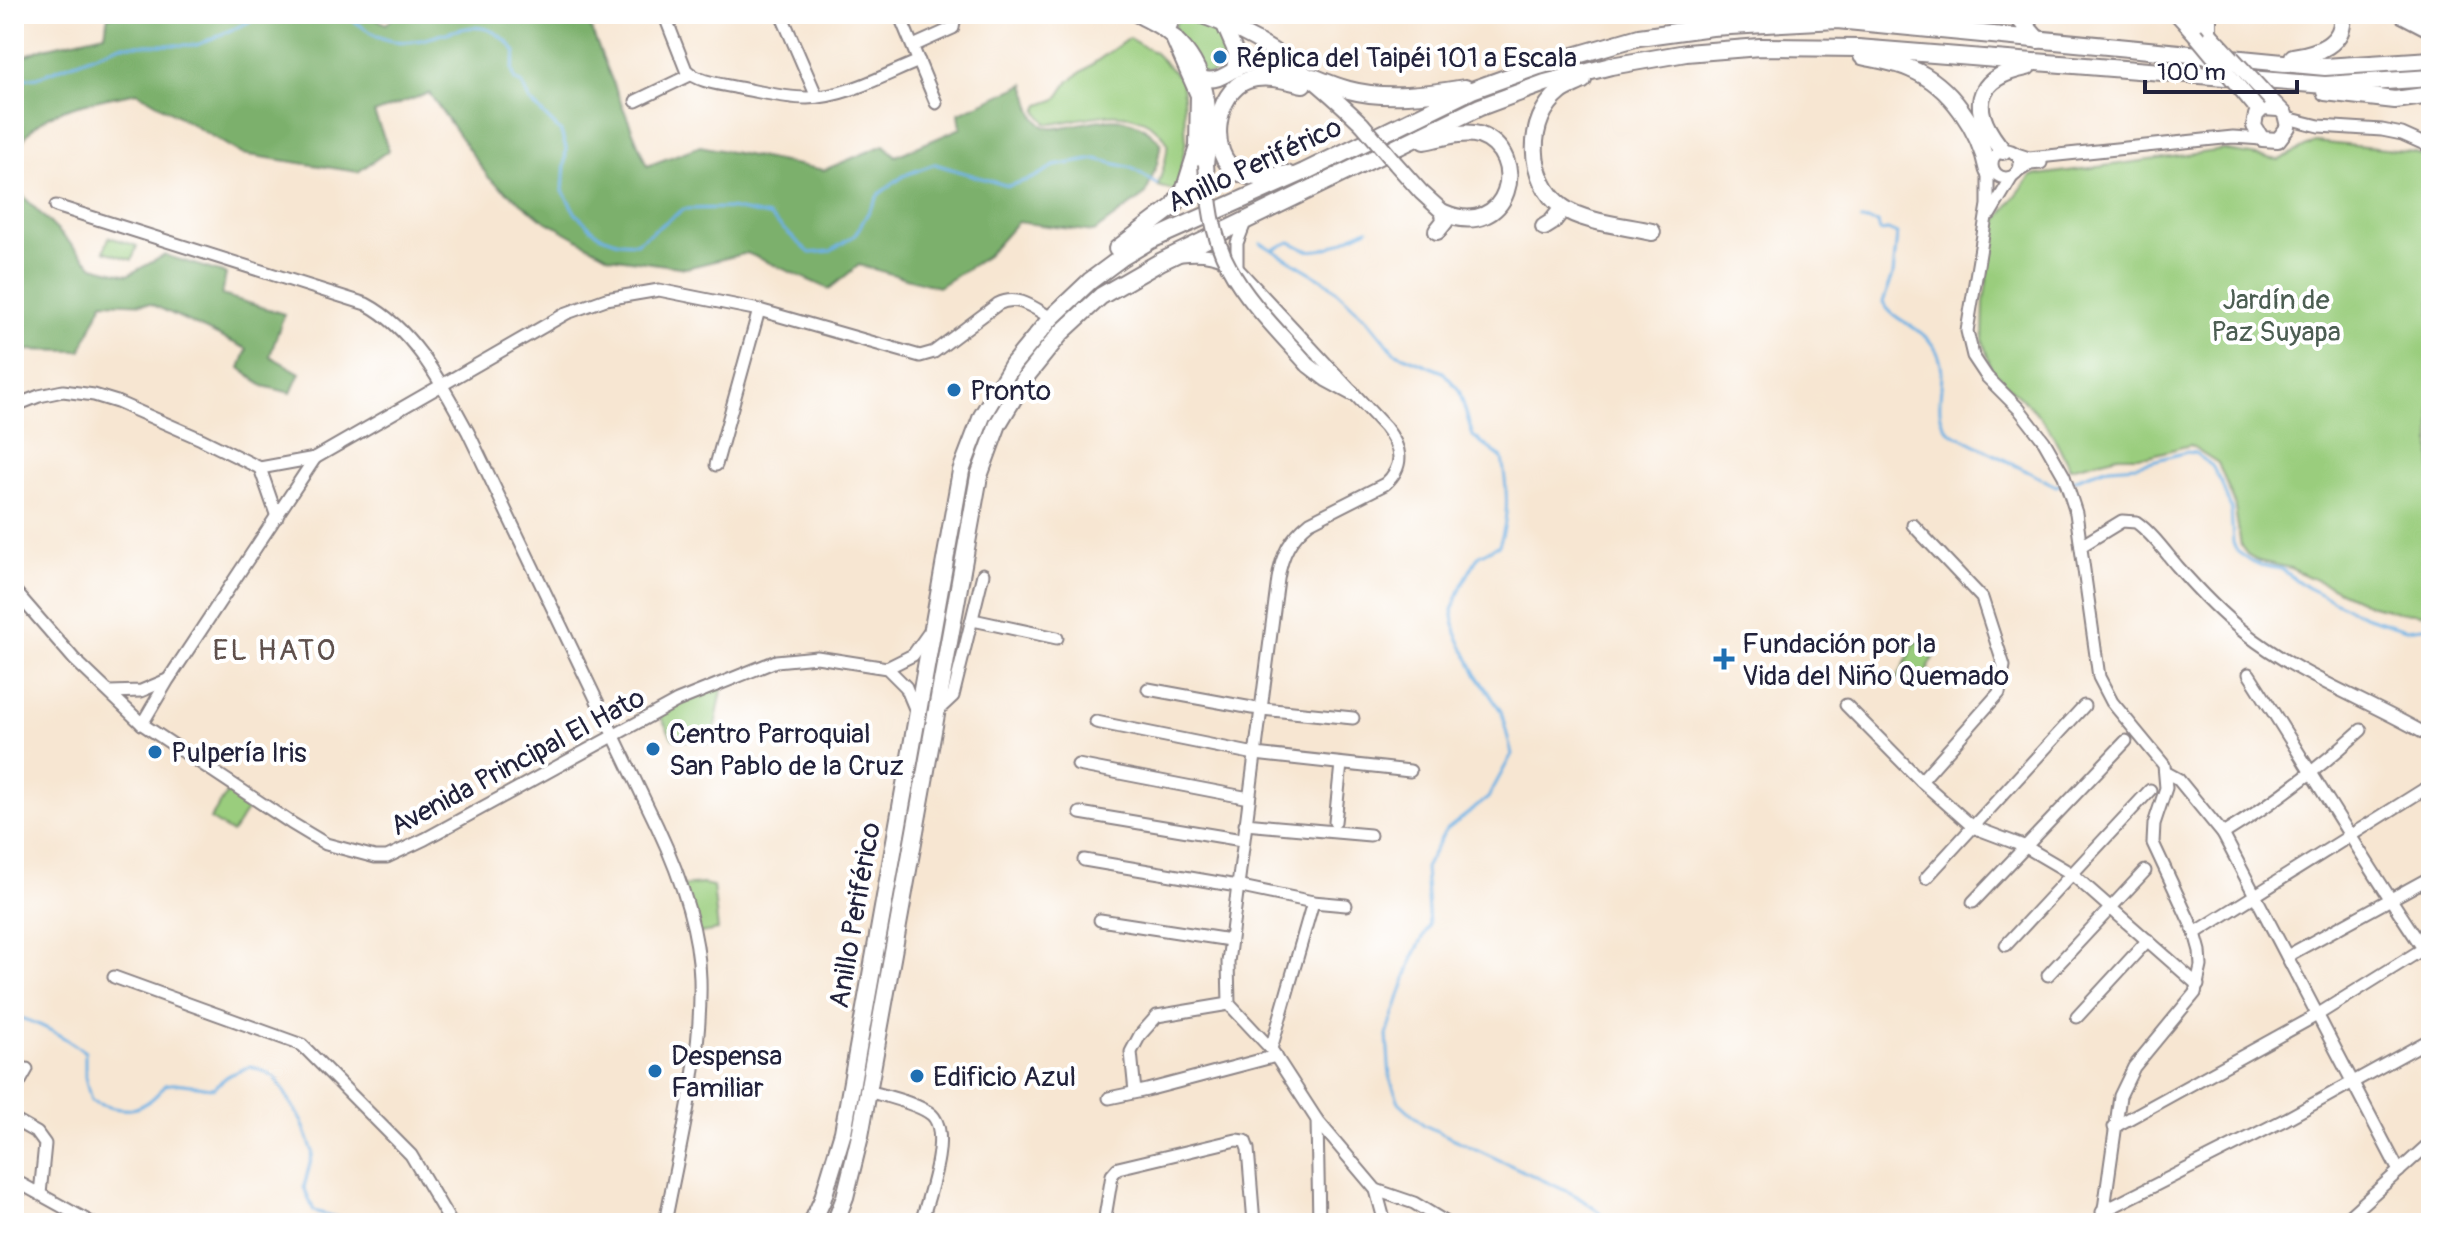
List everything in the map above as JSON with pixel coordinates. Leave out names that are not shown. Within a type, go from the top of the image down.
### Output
[{"type":"highway","points":[[1837,18],[1862,14]]},
{"type":"highway","points":[[2015,14],[2038,40]]},
{"type":"highway","points":[[2205,34],[2208,14]]},
{"type":"highway","points":[[2256,61],[2316,54],[2329,46],[2337,34],[2343,21],[2342,14]]},
{"type":"highway","points":[[2402,14],[2431,29]]},
{"type":"highway","name":"Anillo Periférico","points":[[812,1223],[843,1132],[961,471],[982,416],[1013,364],[1057,312],[1107,268],[1151,240],[1304,172],[1486,85],[1639,37],[1778,18],[1837,18],[2325,67],[2431,60]]},
{"type":"highway","points":[[1057,312],[1075,283],[1174,206],[1185,188],[1200,131],[1199,95],[1171,35]]},
{"type":"highway","name":"Anillo Periférico","points":[[835,1223],[845,1197],[868,1091],[979,476],[998,424],[1028,374],[1061,333],[1101,296],[1246,220],[1506,97],[1611,66],[1686,53],[1760,47],[1817,47],[2325,85],[2431,78]]},
{"type":"highway","points":[[1817,47],[1904,66],[1936,84],[1972,126],[1989,173]]},
{"type":"highway","points":[[2009,152],[1985,126],[1982,102],[1987,85],[2009,71],[2050,63]]},
{"type":"highway","points":[[1611,66],[1560,91],[1538,123],[1535,137],[1538,174],[1547,192],[1563,208],[1578,215],[1652,232]]},
{"type":"highway","points":[[1304,172],[1256,177],[1239,172],[1227,163],[1219,143],[1219,122],[1224,103],[1238,85],[1250,79],[1266,77],[1308,80],[1376,94],[1438,93],[1486,85]]},
{"type":"highway","points":[[2273,81],[2362,98],[2395,100],[2431,95]]},
{"type":"highway","points":[[1402,144],[1470,134],[1490,141],[1505,160],[1509,172],[1507,188],[1493,211],[1469,220],[1444,213],[1445,221],[1437,231]]},
{"type":"highway","points":[[1544,227],[1563,208]]},
{"type":"main road","points":[[1136,14],[1171,35],[1187,51],[1203,79],[1210,126],[1206,164],[1213,217],[1229,268],[1308,365],[1352,393]]},
{"type":"main road","points":[[1171,35],[1174,14]]},
{"type":"main road","points":[[1196,14],[1223,23],[1269,46],[1362,124],[1421,192],[1444,213]]},
{"type":"main road","points":[[2177,14],[2205,34],[2280,115]]},
{"type":"main road","points":[[2194,14],[2256,112],[2255,131],[2262,139],[2273,141],[2280,115]]},
{"type":"main road","points":[[1223,23],[1236,53],[1234,70]]},
{"type":"main road","points":[[1203,79],[1225,77],[1234,70],[1260,63],[1280,67],[1308,80]]},
{"type":"main road","points":[[2256,112],[2268,107],[2280,115]]},
{"type":"street","points":[[664,14],[690,75],[784,96],[817,97],[850,89],[919,61]]},
{"type":"street","points":[[781,14],[817,97]]},
{"type":"street","points":[[899,14],[936,103]]},
{"type":"street","points":[[913,46],[953,28],[950,14]]},
{"type":"street","points":[[636,101],[690,75]]},
{"type":"street","points":[[2233,137],[2256,112]]},
{"type":"street","points":[[2280,115],[2319,126],[2402,134],[2431,147]]},
{"type":"street","points":[[2102,1218],[2120,1096],[2134,1067],[2195,993],[2201,966],[2195,933],[2153,843],[2154,824],[2166,788],[2167,773],[2159,756],[2112,702],[2102,685],[2076,513],[2064,476],[2044,441],[2019,409],[1987,377],[1973,356],[1967,331],[1986,222],[1989,173],[1995,155],[2009,152],[2029,158],[2233,137],[2262,139]]},
{"type":"street","points":[[1986,222],[2004,189],[2015,175],[2030,164],[2159,149],[2166,143]]},
{"type":"street","points":[[2009,152],[2019,162],[2015,175]]},
{"type":"street","points":[[1989,173],[2001,177],[2015,175]]},
{"type":"street","points":[[1989,173],[1994,189],[2004,189]]},
{"type":"street","points":[[56,206],[366,304],[396,324],[442,385],[468,432],[659,831],[681,885],[700,978],[695,1052],[665,1223]]},
{"type":"street","points":[[1237,268],[1237,243],[1246,220]]},
{"type":"street","points":[[1174,256],[1215,255],[1237,268],[1394,438],[1401,457],[1399,467],[1385,484],[1310,522],[1299,530],[1284,551],[1230,940],[1229,1004],[1274,1053],[1317,1120],[1376,1190],[1385,1223]]},
{"type":"street","points":[[14,406],[63,391],[94,395],[117,402],[260,468],[315,458],[567,313],[606,299],[659,290],[759,310],[920,356],[934,352],[1009,299],[1057,312]]},
{"type":"street","points":[[716,465],[759,310]]},
{"type":"street","points":[[142,724],[315,458]]},
{"type":"street","points":[[260,468],[277,517]]},
{"type":"street","points":[[2081,546],[2122,521],[2136,522],[2215,607],[2245,633],[2286,661],[2387,711],[2431,737]]},
{"type":"street","points":[[1913,525],[1982,598],[2004,666],[1999,693],[1921,781]]},
{"type":"street","points":[[937,711],[953,696],[983,574]]},
{"type":"street","name":"Avenida Principal El Hato","points":[[14,590],[74,659],[142,724],[326,844],[350,852],[387,857],[677,701],[776,661],[817,657],[887,668]]},
{"type":"street","points":[[916,711],[906,687],[887,668],[913,655],[923,643],[933,616]]},
{"type":"street","points":[[973,620],[1057,638]]},
{"type":"street","points":[[2249,674],[2313,773],[2349,837],[2427,947],[2431,960]]},
{"type":"street","points":[[110,692],[141,691],[168,680]]},
{"type":"street","points":[[1148,689],[1260,709],[1353,718]]},
{"type":"street","points":[[1846,705],[1921,781],[1973,827],[2026,847],[2072,874],[2198,985]]},
{"type":"street","points":[[1926,878],[2084,706]]},
{"type":"street","points":[[1096,722],[1255,754],[1410,771]]},
{"type":"street","points":[[2223,834],[2313,773],[2361,730]]},
{"type":"street","points":[[1973,902],[2126,741]]},
{"type":"street","points":[[1335,822],[1341,764]]},
{"type":"street","points":[[1078,765],[1249,798]]},
{"type":"street","points":[[2167,773],[2178,779],[2223,834],[2399,1171]]},
{"type":"street","points":[[2195,933],[2431,785]]},
{"type":"street","points":[[2006,945],[2150,790]]},
{"type":"street","points":[[1080,813],[1242,840]]},
{"type":"street","points":[[1245,824],[1370,835]]},
{"type":"street","points":[[1084,860],[1313,902],[1346,905]]},
{"type":"street","points":[[2048,975],[2145,871]]},
{"type":"street","points":[[2287,956],[2431,877]]},
{"type":"street","points":[[1274,1053],[1313,902]]},
{"type":"street","points":[[1100,920],[1230,940]]},
{"type":"street","points":[[2077,1017],[2148,940]]},
{"type":"street","points":[[2114,1127],[2317,1014],[2427,947]]},
{"type":"street","points":[[2179,968],[2191,970],[2201,966]]},
{"type":"street","points":[[114,977],[302,1045],[411,1155],[451,1223]]},
{"type":"street","points":[[1135,1092],[1131,1052],[1140,1035],[1157,1016],[1229,1004]]},
{"type":"street","points":[[2102,1218],[2431,1039]]},
{"type":"street","points":[[1109,1098],[1274,1053]]},
{"type":"street","points":[[14,1092],[27,1069]]},
{"type":"street","points":[[868,1091],[930,1113],[938,1122],[940,1149],[921,1223]]},
{"type":"street","points":[[14,1120],[37,1133],[45,1144],[40,1194]]},
{"type":"street","points":[[1317,1120],[1319,1223]]},
{"type":"street","points":[[1104,1223],[1112,1175],[1118,1168],[1236,1140],[1245,1141],[1248,1149],[1254,1223]]},
{"type":"street","points":[[2335,1223],[2348,1217],[2429,1147]]},
{"type":"street","points":[[14,1180],[92,1223]]},
{"type":"street","points":[[1376,1190],[1414,1203],[1447,1223]]},
{"type":"green space","points":[[368,14],[386,24],[397,14],[585,14],[647,166],[700,146],[824,170],[884,145],[896,156],[961,128],[959,113],[1025,84],[1035,117],[1045,127],[1058,128],[1107,120],[1129,121],[1140,125],[1161,143],[1146,194],[1094,232],[1017,222],[987,256],[938,287],[859,265],[829,289],[747,253],[686,268],[610,257],[542,219],[489,178],[429,93],[374,113],[389,150],[358,172],[242,154],[137,92],[72,107],[42,121],[21,144],[14,175],[14,60],[44,48],[105,34],[108,16]]},
{"type":"green space","points":[[1180,14],[1222,28],[1233,51],[1231,69],[1204,75],[1172,32]]},
{"type":"green space","points":[[1129,38],[1155,53],[1182,80],[1186,140],[1177,192],[1158,186],[1167,143],[1155,128],[1144,121],[1105,115],[1052,124],[1046,123],[1037,111],[1040,105],[1057,99],[1069,81]]},
{"type":"green space","name":"Jardín de Paz Suyapa","points":[[2315,142],[2415,152],[2431,160],[2431,614],[2399,612],[2368,604],[2290,568],[2258,561],[2247,554],[2241,546],[2234,502],[2218,463],[2190,445],[2148,456],[2118,456],[2070,468],[2052,433],[2034,410],[1992,371],[1983,341],[1984,301],[1996,222],[2031,176],[2223,150],[2279,160]]},
{"type":"green space","points":[[14,187],[93,266],[128,275],[165,255],[226,274],[222,295],[284,314],[270,356],[300,373],[291,393],[263,386],[240,368],[247,349],[151,304],[103,302],[81,351],[14,350]]},
{"type":"green space","points":[[109,237],[137,246],[132,260],[104,251]]},
{"type":"green space","points":[[1916,641],[1937,650],[1919,689],[1897,679]]},
{"type":"green space","points":[[723,684],[712,743],[673,739],[658,712]]},
{"type":"green space","points":[[230,789],[252,803],[232,833],[210,819]]},
{"type":"green space","points":[[682,886],[713,886],[718,930],[694,934]]},
{"type":"waterway","points":[[14,80],[38,77],[121,45],[197,45],[267,14]]},
{"type":"waterway","points":[[345,14],[374,34],[393,41],[411,41],[473,28],[487,29],[501,37],[516,52],[512,69],[515,80],[522,84],[530,101],[561,132],[566,148],[563,191],[576,214],[599,235],[619,242],[636,243],[684,209],[729,208],[769,216],[810,253],[831,251],[855,235],[879,194],[905,175],[935,164],[1008,186],[1033,178],[1054,166],[1096,159],[1132,168],[1157,184]]},
{"type":"waterway","points":[[1861,220],[1878,223],[1880,231],[1897,234],[1893,275],[1883,302],[1894,315],[1925,336],[1938,354],[1942,374],[1941,414],[1950,432],[2056,486],[2109,467],[2137,465],[2187,452],[2195,453],[2212,466],[2221,482],[2231,509],[2233,543],[2238,552],[2260,565],[2281,569],[2306,587],[2364,616],[2406,629],[2431,626]]},
{"type":"waterway","points":[[1274,249],[1290,242],[1315,251],[1368,229]]},
{"type":"waterway","points":[[1261,243],[1328,283],[1367,319],[1394,352],[1443,372],[1459,390],[1473,436],[1502,458],[1506,502],[1499,545],[1479,555],[1452,610],[1456,633],[1477,676],[1501,711],[1512,754],[1488,798],[1445,831],[1425,868],[1429,926],[1413,957],[1387,1035],[1390,1079],[1399,1102],[1424,1125],[1575,1195],[1598,1211],[1606,1223]]},
{"type":"waterway","points":[[14,1016],[51,1031],[85,1052],[85,1077],[91,1101],[113,1108],[132,1109],[140,1106],[149,1102],[165,1085],[213,1088],[229,1075],[252,1066],[275,1077],[302,1122],[313,1152],[304,1187],[314,1211],[356,1223]]},
{"type":"place","name":"Réplica del Taipéi 101 a Escala","points":[[1220,57]]},
{"type":"place","name":"Pronto","points":[[954,390]]},
{"type":"place","name":"Fundación por la Vida del Niño Quemado","points":[[1724,659]]},
{"type":"place","name":"Centro Parroquial San Pablo de la Cruz","points":[[653,749]]},
{"type":"place","name":"Pulpería Iris","points":[[155,752]]},
{"type":"place","name":"Despensa Familiar","points":[[655,1071]]},
{"type":"place","name":"Edificio Azul","points":[[917,1076]]},
{"type":"district","name":"EL HATO","points":[[275,650]]}]
